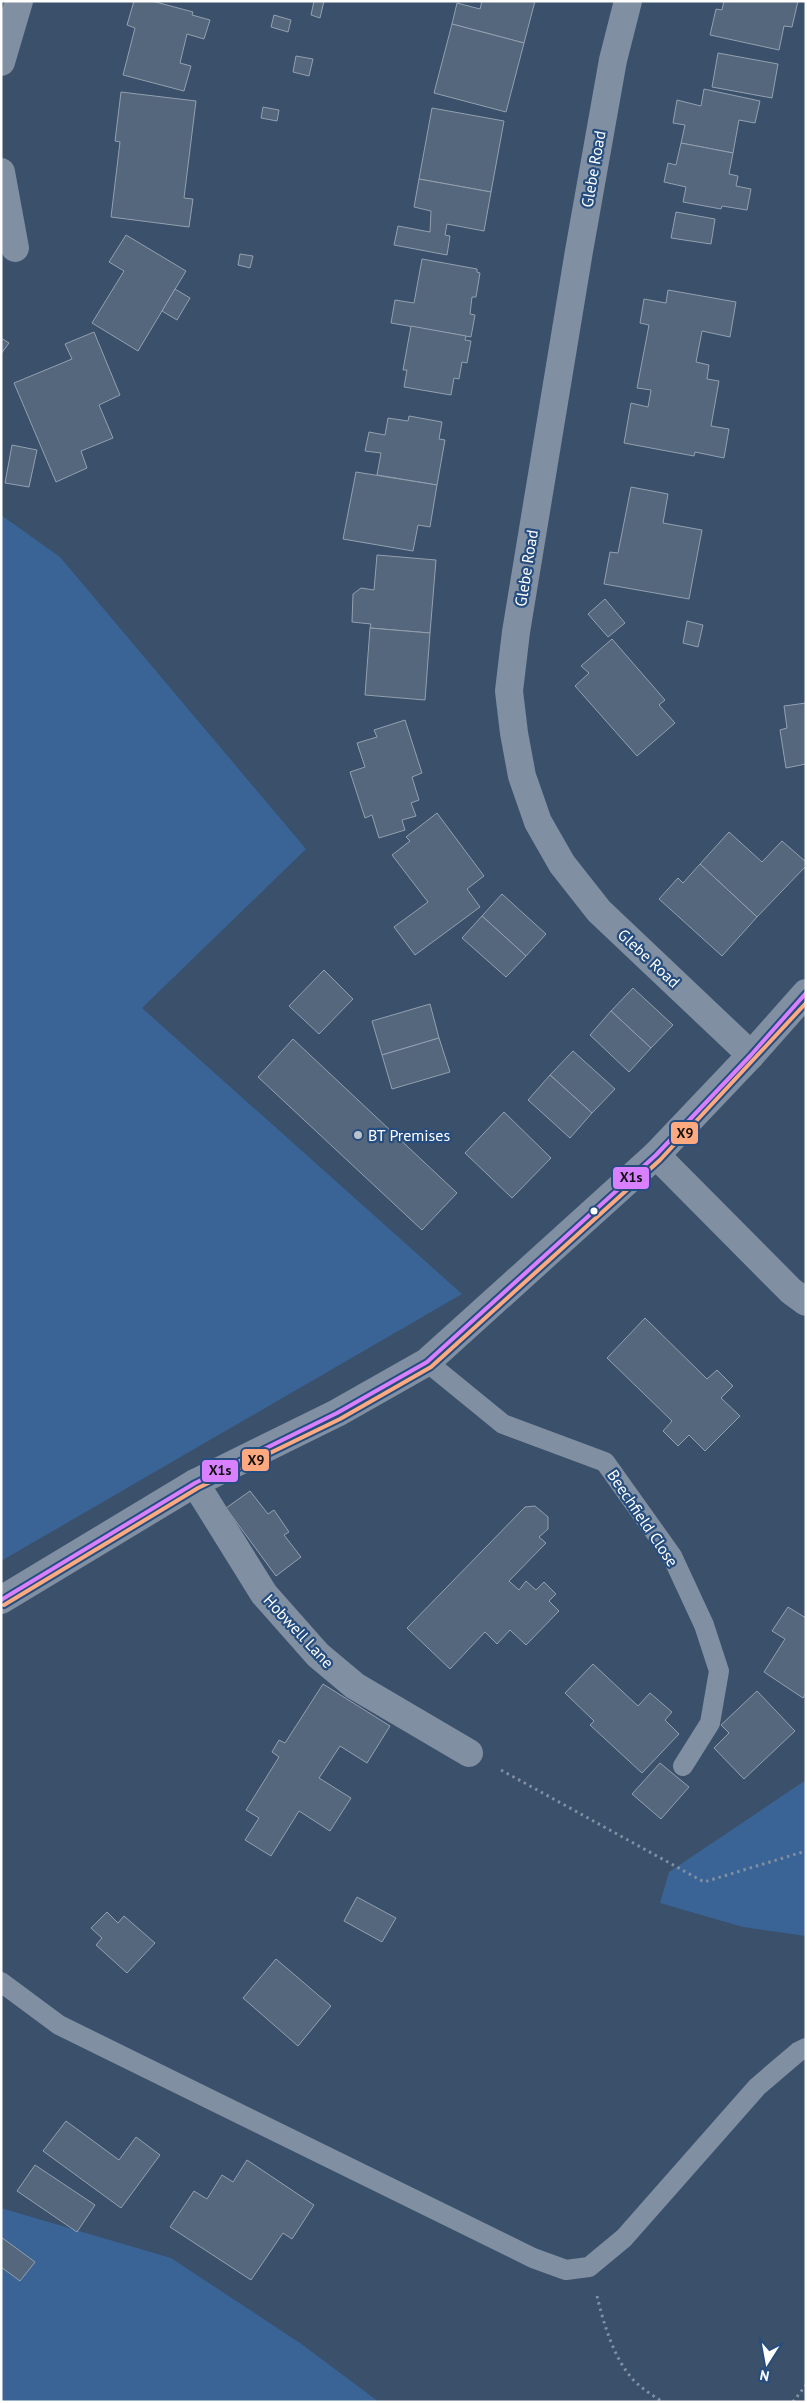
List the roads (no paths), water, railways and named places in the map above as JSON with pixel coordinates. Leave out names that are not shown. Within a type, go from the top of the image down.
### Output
[{"type":"street","points":[[1,62],[19,1]]},
{"type":"street","name":"Glebe Road","points":[[628,1],[613,60],[584,223],[516,632],[509,690],[514,733],[522,776],[538,822],[562,864],[599,911],[751,1055]]},
{"type":"street","points":[[1,172],[15,248]]},
{"type":"street","points":[[1,1600],[195,1483],[337,1413],[426,1362],[656,1155],[751,1055],[806,993]]},
{"type":"street","points":[[656,1155],[791,1291],[806,1302]]},
{"type":"street","name":"Hobwell Lane","points":[[195,1483],[264,1594],[318,1655],[355,1686],[469,1753]]},
{"type":"lane","name":"Beechfield Close","points":[[426,1362],[503,1424],[606,1462],[672,1556],[704,1625],[719,1671],[710,1723],[683,1766]]},
{"type":"lane","points":[[1,1982],[59,2025],[524,2254],[566,2270],[589,2267],[624,2238],[757,2087],[798,2052],[806,2048]]},
{"type":"place","name":"BT Premises","points":[[358,1135]]}]
